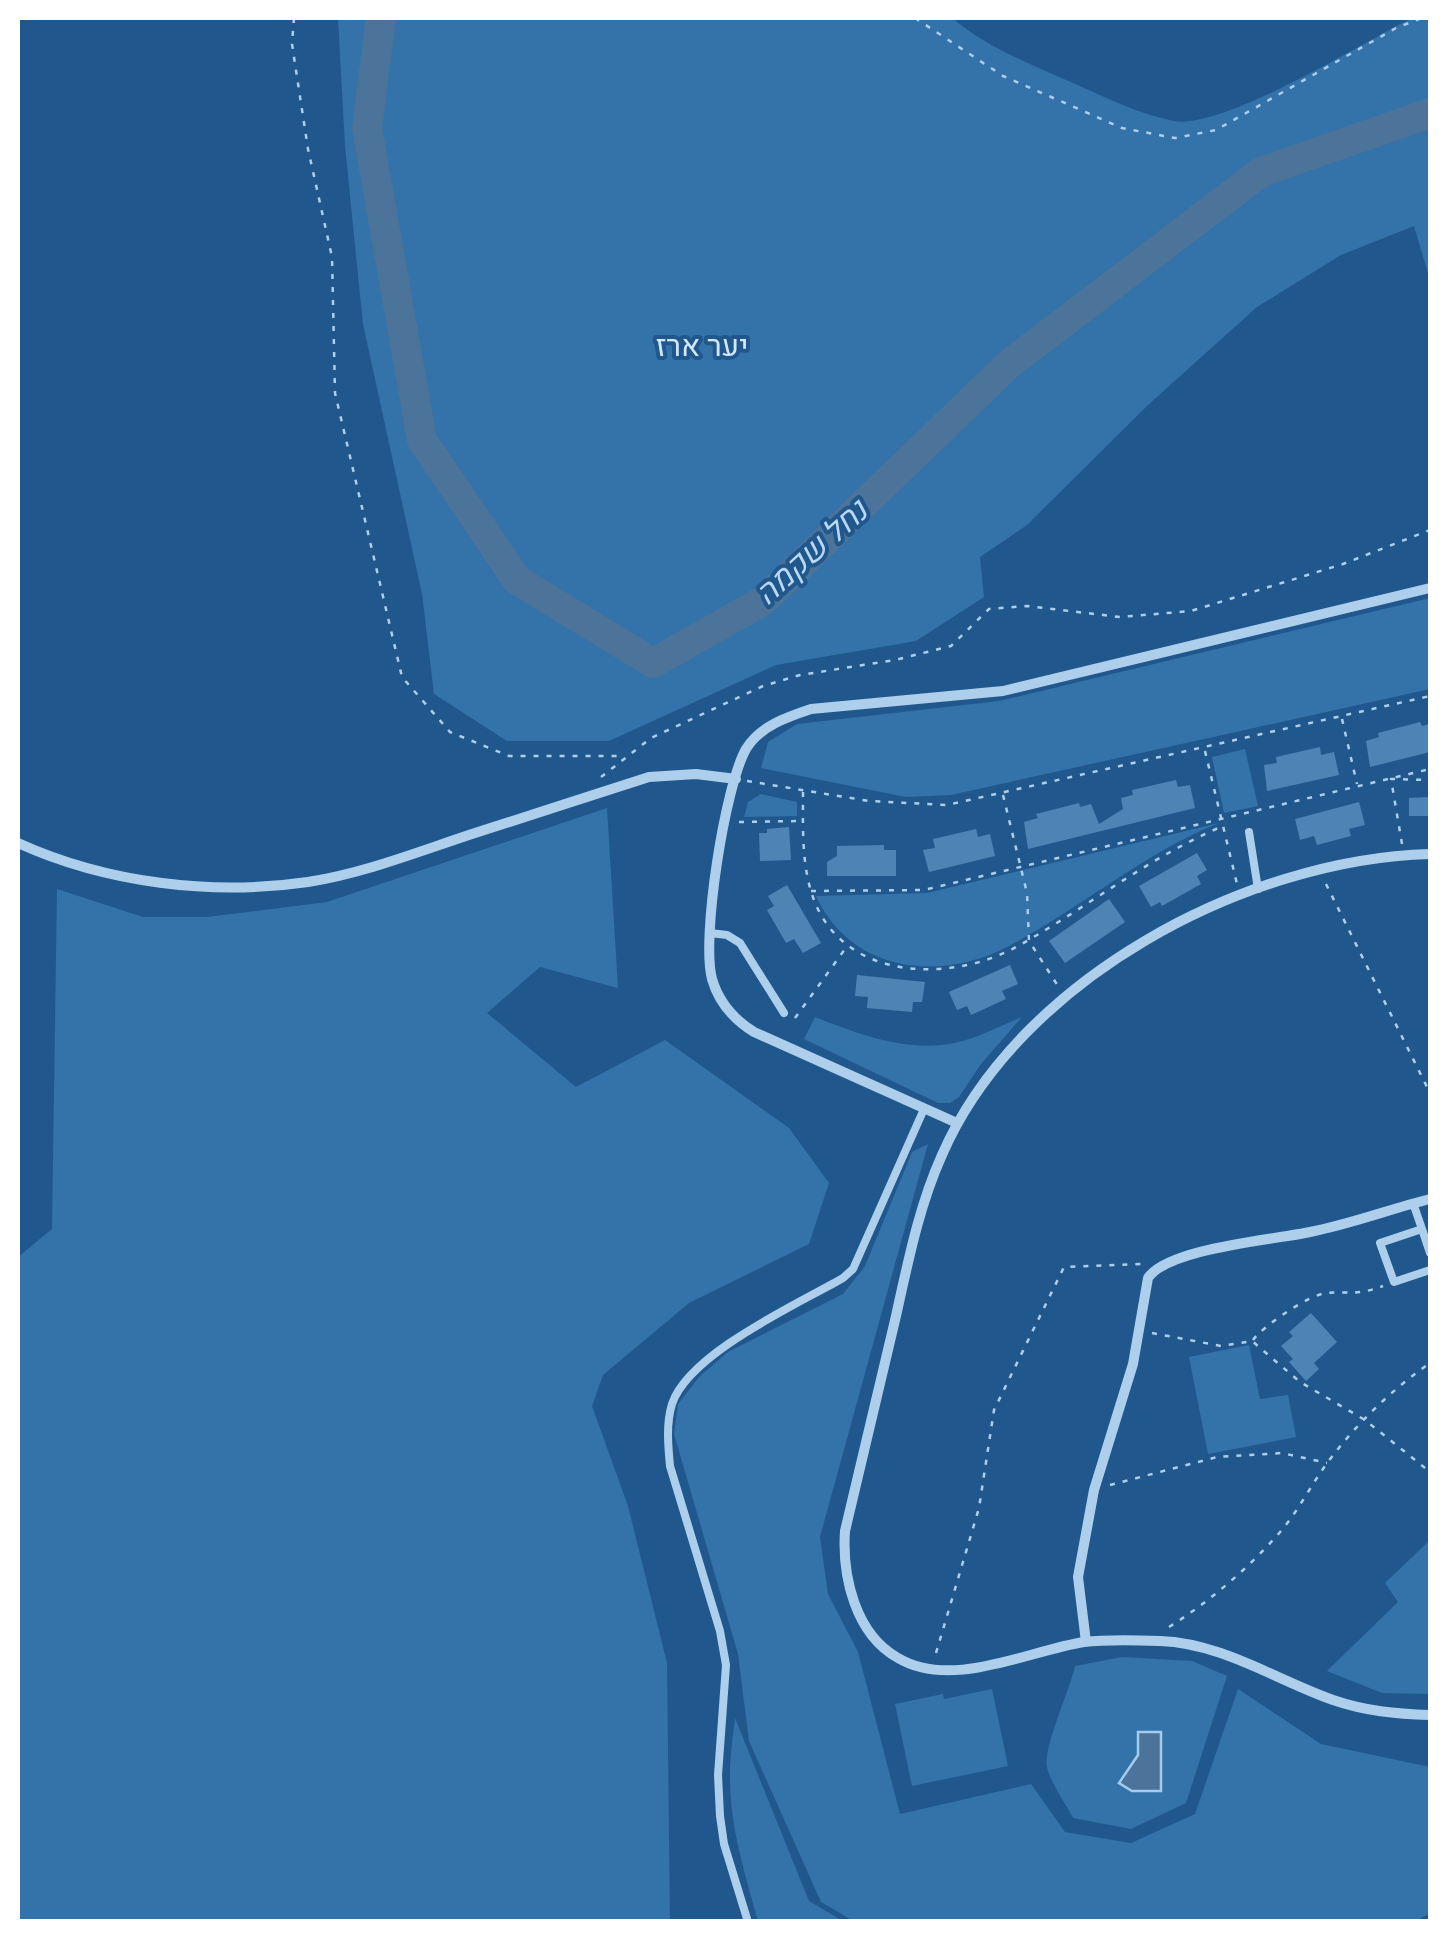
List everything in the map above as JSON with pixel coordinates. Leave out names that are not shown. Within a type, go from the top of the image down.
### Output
[{"type":"street","points":[[957,1123],[774,1042],[735,1020],[724,1006],[711,976],[714,882],[736,779],[746,750],[755,739],[785,718],[811,710],[1003,691],[1430,588]]},
{"type":"street","points":[[18,843],[75,864],[160,882],[272,886],[356,872],[649,777],[696,774],[736,779]]},
{"type":"street","points":[[1430,854],[1319,870],[1239,895],[1161,933],[1100,971],[1066,998],[998,1067],[957,1123],[940,1157],[918,1221],[845,1530],[844,1551],[851,1594],[875,1640],[895,1657],[916,1667],[973,1667],[1086,1642],[1146,1641],[1195,1646],[1227,1655],[1360,1709],[1430,1715]]},
{"type":"street","points":[[1086,1642],[1078,1577],[1094,1490],[1133,1364],[1148,1278],[1154,1269],[1251,1240],[1313,1232],[1430,1198]]},
{"type":"lane","points":[[1248,832],[1258,889]]},
{"type":"lane","points":[[710,932],[727,935],[740,943],[784,1012]]},
{"type":"lane","points":[[748,1922],[724,1844],[720,1816],[718,1774],[726,1665],[720,1631],[670,1466],[672,1404],[680,1388],[717,1353],[853,1269],[924,1110]]},
{"type":"lane","points":[[1413,1203],[1430,1253]]},
{"type":"lane","points":[[1422,1229],[1380,1243],[1394,1282],[1430,1270]]},
{"type":"path","points":[[294,18],[292,44],[308,149],[332,257],[335,394],[402,677],[450,732],[509,756],[625,756]]},
{"type":"path","points":[[915,18],[1003,76],[1122,128],[1175,138],[1216,130],[1396,28],[1422,18]]},
{"type":"path","points":[[596,782],[651,738],[762,686],[951,646],[989,609],[1027,606],[1120,616],[1191,610],[1343,564],[1430,530]]},
{"type":"path","points":[[736,779],[920,806],[947,805],[1430,696]]},
{"type":"path","points":[[1341,717],[1357,786]]},
{"type":"path","points":[[1205,748],[1239,895]]},
{"type":"path","points":[[811,891],[914,891],[1430,769]]},
{"type":"path","points":[[1391,779],[1430,780]]},
{"type":"path","points":[[1391,779],[1404,856]]},
{"type":"path","points":[[803,790],[805,861],[822,918],[848,945],[886,965],[952,968],[999,955],[1149,862],[1223,826]]},
{"type":"path","points":[[1003,794],[1029,903],[1029,939],[1066,998]]},
{"type":"path","points":[[726,822],[803,821]]},
{"type":"path","points":[[1319,870],[1430,1093]]},
{"type":"path","points":[[774,1042],[821,986],[848,945]]},
{"type":"path","points":[[932,1669],[979,1508],[994,1410],[1064,1267],[1165,1263]]},
{"type":"path","points":[[1139,1331],[1221,1346],[1252,1341],[1261,1329],[1323,1293],[1359,1295],[1394,1282]]},
{"type":"path","points":[[1252,1341],[1300,1382],[1364,1420],[1430,1472]]},
{"type":"path","points":[[1146,1641],[1225,1585],[1282,1530],[1327,1463],[1364,1420],[1430,1363]]},
{"type":"path","points":[[1094,1490],[1217,1457],[1282,1453],[1327,1463]]},
{"type":"green space","name":"יער ארז","points":[[338,18],[952,18],[1021,60],[1119,104],[1174,121],[1196,120],[1258,99],[1412,18],[1430,18],[1430,280],[1414,226],[1341,255],[1257,307],[1148,405],[1027,525],[980,557],[984,597],[916,641],[776,665],[609,741],[507,741],[434,694],[422,594],[363,324],[345,146]]},
{"type":"green space","points":[[1430,598],[1430,689],[951,795],[906,797],[761,768],[768,742],[797,724],[999,701]]},
{"type":"green space","points":[[1245,749],[1258,806],[1224,813],[1212,757]]},
{"type":"green space","points":[[761,794],[797,802],[797,816],[744,817],[748,802]]},
{"type":"green space","points":[[607,808],[618,988],[540,967],[487,1013],[576,1087],[665,1040],[789,1128],[829,1183],[809,1244],[689,1303],[603,1375],[592,1406],[628,1506],[667,1663],[670,1921],[18,1921],[18,1257],[52,1229],[57,889],[143,917],[207,917],[327,902]]},
{"type":"green space","points":[[1219,823],[1164,850],[1007,947],[953,965],[898,963],[873,955],[850,941],[831,921],[816,896],[927,893]]},
{"type":"green space","points":[[815,1017],[866,1035],[919,1046],[963,1041],[1022,1017],[981,1064],[959,1097],[950,1103],[938,1103],[804,1039]]},
{"type":"green space","points":[[928,1144],[820,1537],[828,1594],[858,1652],[900,1814],[1031,1784],[1065,1832],[1131,1843],[1195,1814],[1238,1689],[1321,1744],[1430,1767],[1430,1913],[1414,1922],[855,1922],[821,1902],[749,1741],[738,1654],[674,1434],[678,1404],[700,1376],[728,1352],[843,1294],[865,1266],[912,1152]]},
{"type":"green space","points":[[1249,1345],[1260,1399],[1288,1395],[1296,1437],[1208,1454],[1189,1357]]},
{"type":"green space","points":[[1430,1540],[1430,1694],[1382,1693],[1327,1671],[1398,1602],[1385,1583]]},
{"type":"green space","points":[[1122,1657],[1192,1661],[1227,1676],[1186,1803],[1131,1829],[1073,1818],[1047,1767],[1049,1746],[1075,1666]]},
{"type":"green space","points":[[992,1689],[1008,1766],[912,1786],[895,1704]]},
{"type":"green space","points":[[735,1718],[809,1901],[843,1921],[758,1921],[732,1811],[730,1767]]},
{"type":"shaded area","points":[[1138,1732],[1161,1732],[1161,1791],[1132,1791],[1119,1783],[1138,1755]]},
{"type":"building","points":[[1420,722],[1422,726],[1430,724],[1430,752],[1370,767],[1366,741],[1379,737],[1378,733]]},
{"type":"building","points":[[1320,747],[1321,755],[1334,752],[1339,775],[1267,791],[1264,765],[1277,763],[1276,757]]},
{"type":"building","points":[[1176,780],[1178,787],[1190,785],[1195,808],[1028,849],[1024,822],[1038,818],[1036,814],[1079,803],[1080,807],[1091,804],[1099,824],[1123,809],[1121,798],[1133,795],[1132,790]]},
{"type":"building","points":[[1430,797],[1430,816],[1409,816],[1409,798]]},
{"type":"building","points":[[1359,802],[1365,825],[1349,829],[1351,836],[1317,845],[1314,836],[1300,840],[1295,819]]},
{"type":"building","points":[[789,827],[791,860],[760,861],[759,833]]},
{"type":"building","points":[[976,829],[978,837],[990,834],[995,856],[929,872],[923,850],[935,848],[933,839]]},
{"type":"building","points":[[884,845],[884,850],[896,850],[896,876],[827,876],[827,862],[837,856],[837,846]]},
{"type":"building","points":[[1197,853],[1207,870],[1197,876],[1201,884],[1162,906],[1160,902],[1151,907],[1139,886]]},
{"type":"building","points":[[787,885],[821,943],[803,953],[794,939],[786,943],[767,910],[774,906],[768,896]]},
{"type":"building","points":[[1109,899],[1125,922],[1065,963],[1049,941]]},
{"type":"building","points":[[1010,965],[1018,984],[1002,991],[1006,999],[971,1015],[967,1006],[957,1010],[949,992]]},
{"type":"building","points":[[857,975],[925,982],[922,1002],[913,1002],[912,1012],[867,1008],[868,997],[855,996]]},
{"type":"building","points":[[1311,1313],[1337,1342],[1314,1363],[1319,1369],[1306,1381],[1281,1346],[1293,1336],[1289,1332]]},
{"type":"waterway","name":"נחל שקמה","points":[[381,18],[367,128],[422,440],[517,580],[653,663],[763,601],[1009,364],[1261,172],[1430,113]]}]
